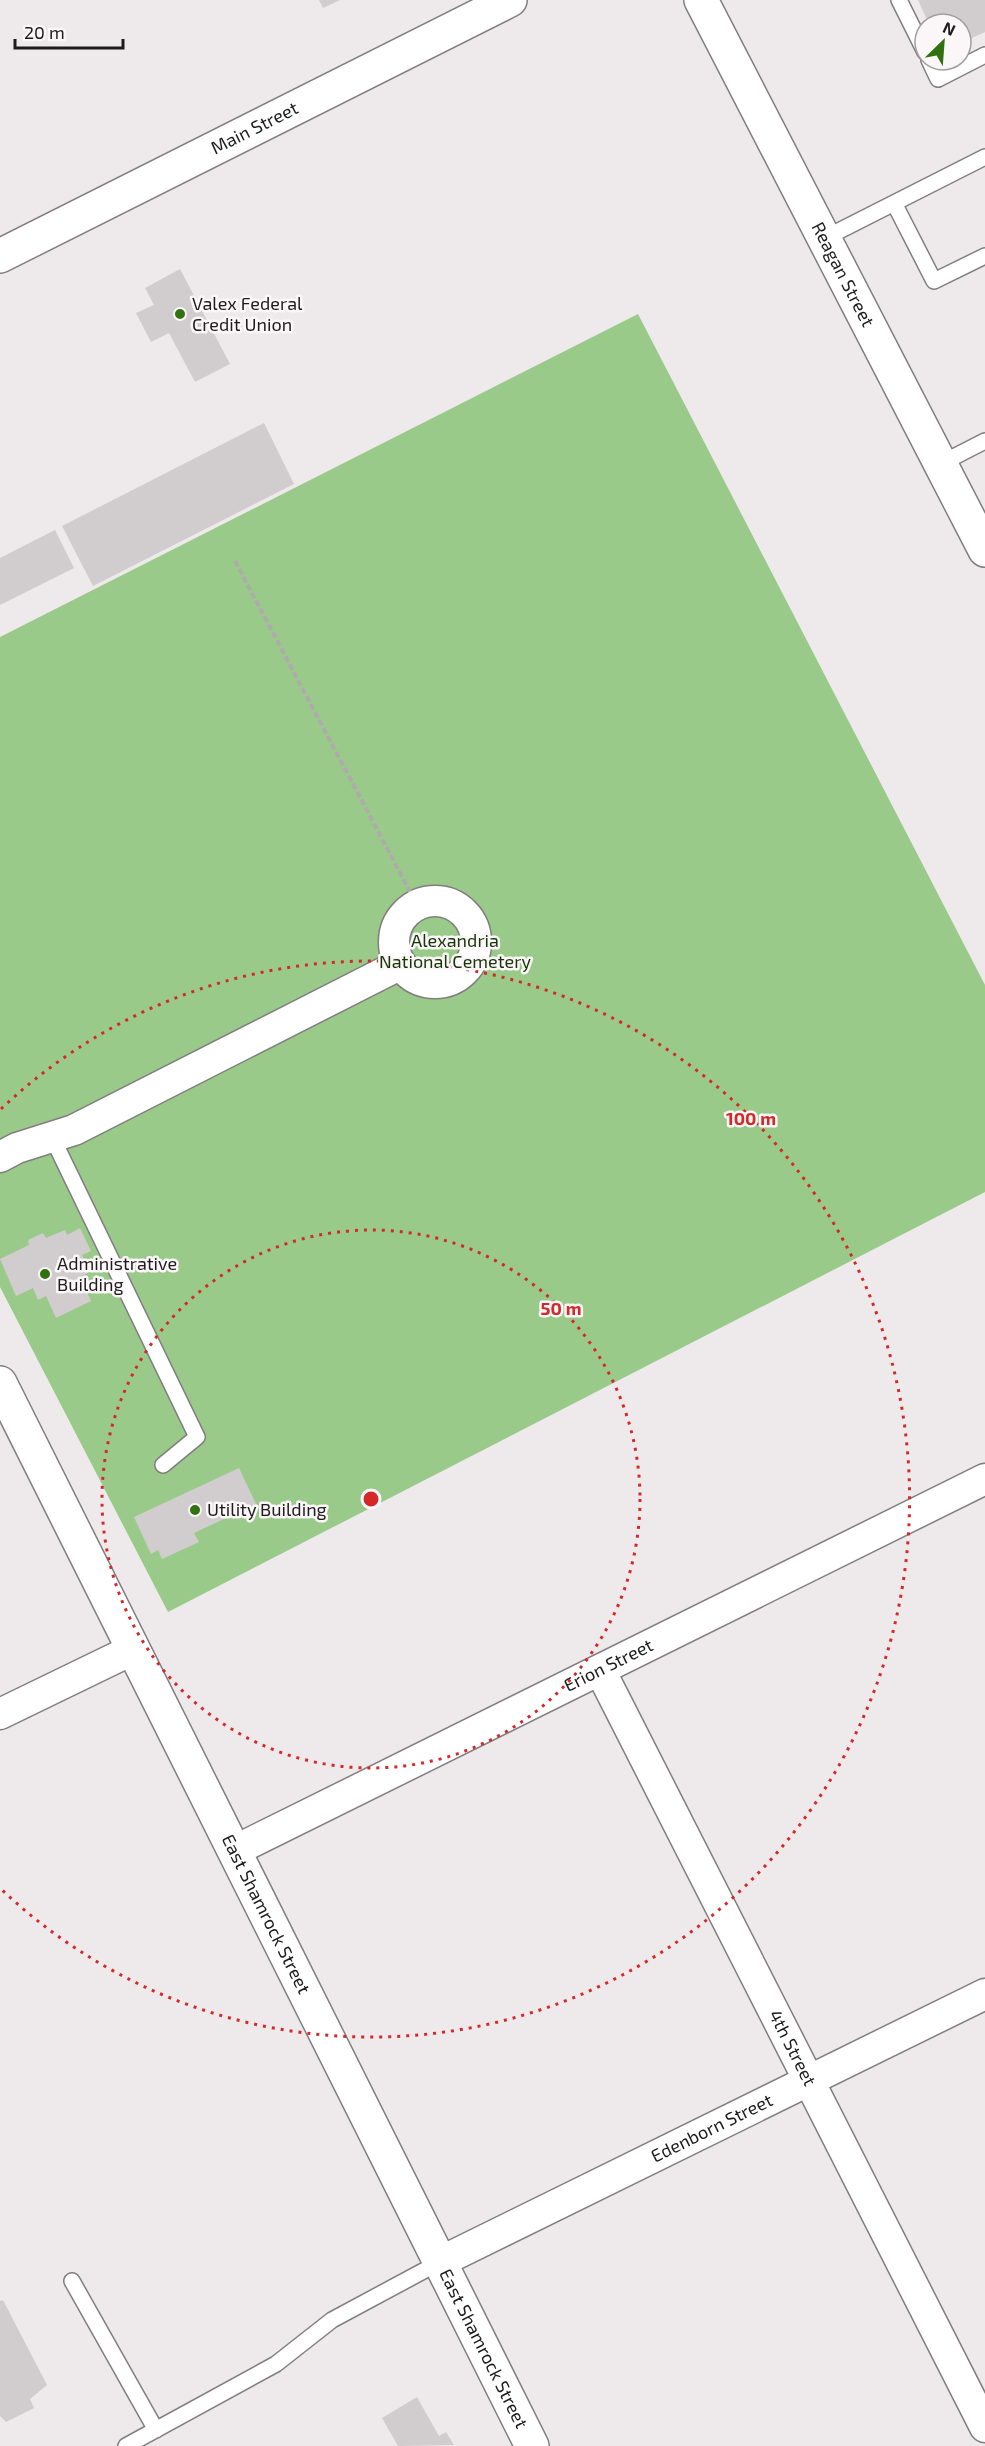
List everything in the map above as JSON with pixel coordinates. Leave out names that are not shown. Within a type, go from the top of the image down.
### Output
[{"type":"main road","name":"Main Street","points":[[0,256],[510,0]]},
{"type":"main road","name":"Reagan Street","points":[[701,0],[985,550]]},
{"type":"main road","name":"East Shamrock Street","points":[[0,1383],[532,2446]]},
{"type":"street","points":[[431,901],[457,908],[475,929],[475,955],[469,967],[459,976],[447,982],[434,984],[415,978],[400,964],[395,952],[394,938],[398,924],[406,913],[417,905],[431,901]]},
{"type":"street","points":[[0,1157],[17,1148],[85,1125],[400,964]]},
{"type":"street","name":"Erion Street","points":[[234,1851],[985,1479]]},
{"type":"street","points":[[0,1714],[134,1649]]},
{"type":"street","name":"4th Street","points":[[600,1670],[985,2427]]},
{"type":"street","name":"Edenborn Street","points":[[440,2262],[985,1994]]},
{"type":"lane","points":[[899,0],[913,28]]},
{"type":"lane","points":[[935,72],[938,79],[952,72]]},
{"type":"lane","points":[[825,238],[985,157]]},
{"type":"lane","points":[[894,203],[934,281],[985,256]]},
{"type":"lane","points":[[942,464],[985,441]]},
{"type":"lane","points":[[52,1137],[197,1437],[163,1466]]},
{"type":"lane","points":[[126,2446],[276,2364],[332,2320],[440,2262]]},
{"type":"lane","points":[[72,2281],[156,2430]]},
{"type":"path","points":[[235,561],[417,905]]},
{"type":"green space","name":"Alexandria National Cemetery","points":[[638,314],[985,985],[985,1192],[168,1612],[0,1287],[0,637]]},
{"type":"building","points":[[319,0],[340,0],[323,8]]},
{"type":"building","points":[[918,0],[985,0],[985,32],[973,38],[973,12],[924,12]]},
{"type":"building","points":[[180,269],[230,364],[195,382],[169,333],[151,342],[136,313],[154,305],[145,288]]},
{"type":"building","points":[[264,423],[294,484],[93,586],[62,526]]},
{"type":"building","points":[[55,530],[74,568],[0,605],[0,558]]},
{"type":"building","name":"Administrative Building","points":[[80,1228],[91,1251],[82,1255],[90,1272],[80,1277],[91,1301],[56,1318],[46,1296],[38,1300],[33,1288],[16,1296],[0,1259],[29,1245],[28,1240],[43,1233],[46,1238],[65,1230],[67,1235]]},
{"type":"building","name":"Utility Building","points":[[239,1468],[256,1504],[194,1533],[199,1542],[162,1559],[158,1550],[151,1554],[134,1517]]},
{"type":"building","points":[[3,2300],[47,2385],[30,2399],[34,2408],[6,2422],[0,2416],[0,2301]]},
{"type":"building","points":[[417,2397],[439,2436],[446,2432],[454,2445],[398,2446],[382,2418]]},
{"type":"place","name":"Valex Federal Credit Union","points":[[180,314]]},
{"type":"place","name":"Administrative Building","points":[[45,1274]]},
{"type":"place","name":"Utility Building","points":[[195,1510]]}]
